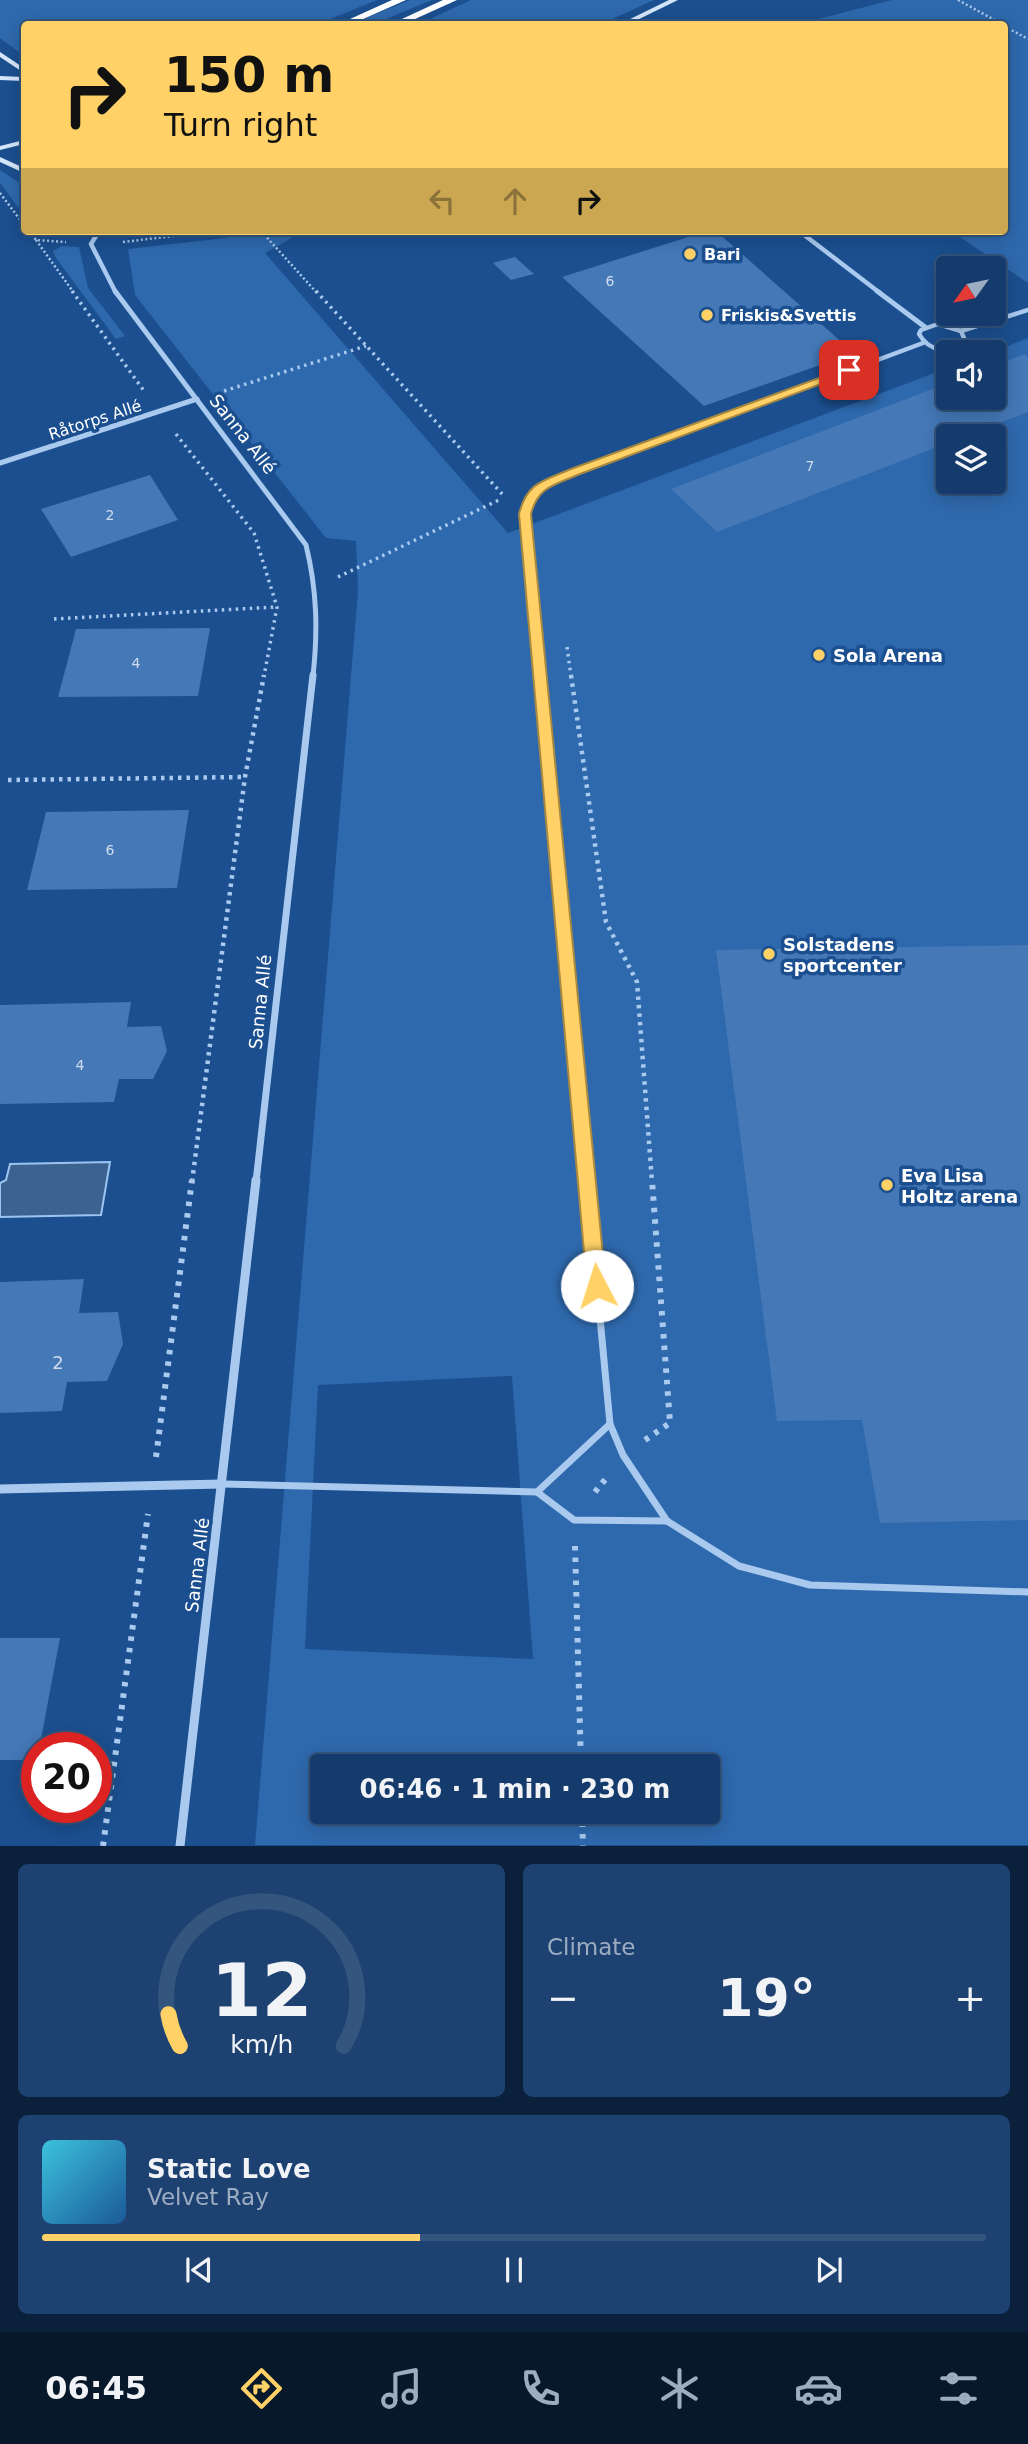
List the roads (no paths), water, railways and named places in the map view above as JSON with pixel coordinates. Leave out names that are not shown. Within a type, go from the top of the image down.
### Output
[{"type":"highway","points":[[351,21],[401,0]]},
{"type":"highway","points":[[403,21],[452,0]]},
{"type":"street","points":[[630,21],[675,0]]},
{"type":"street","points":[[0,54],[21,69]]},
{"type":"street","points":[[0,78],[21,79]]},
{"type":"street","points":[[0,148],[21,143]]},
{"type":"street","points":[[0,159],[21,170]]},
{"type":"street","name":"Sanna Allé","points":[[97,235],[92,244],[118,296],[306,545],[316,586],[318,632],[180,1846]]},
{"type":"street","points":[[804,235],[925,327]]},
{"type":"street","name":"Råtorps Allé","points":[[0,463],[197,399]]},
{"type":"street","points":[[0,1489],[152,1483],[222,1484]]},
{"type":"lane","points":[[961,331],[966,343],[958,349],[943,350],[923,342],[919,334],[925,327],[946,325],[961,331],[1028,310]]},
{"type":"lane","points":[[923,342],[542,485],[529,496],[525,514],[610,1424],[623,1455],[667,1521],[738,1566],[810,1585],[1028,1592]]},
{"type":"lane","points":[[537,1492],[610,1424]]},
{"type":"lane","points":[[222,1484],[537,1492],[574,1520],[667,1521]]},
{"type":"place","name":"Bari","points":[[690,254]]},
{"type":"place","name":"Friskis&Svettis","points":[[707,315]]},
{"type":"place","name":"Sola Arena","points":[[819,655]]},
{"type":"place","name":"Solstadens sportcenter","points":[[769,954]]},
{"type":"place","name":"Eva Lisa Holtz arena","points":[[887,1185]]}]
